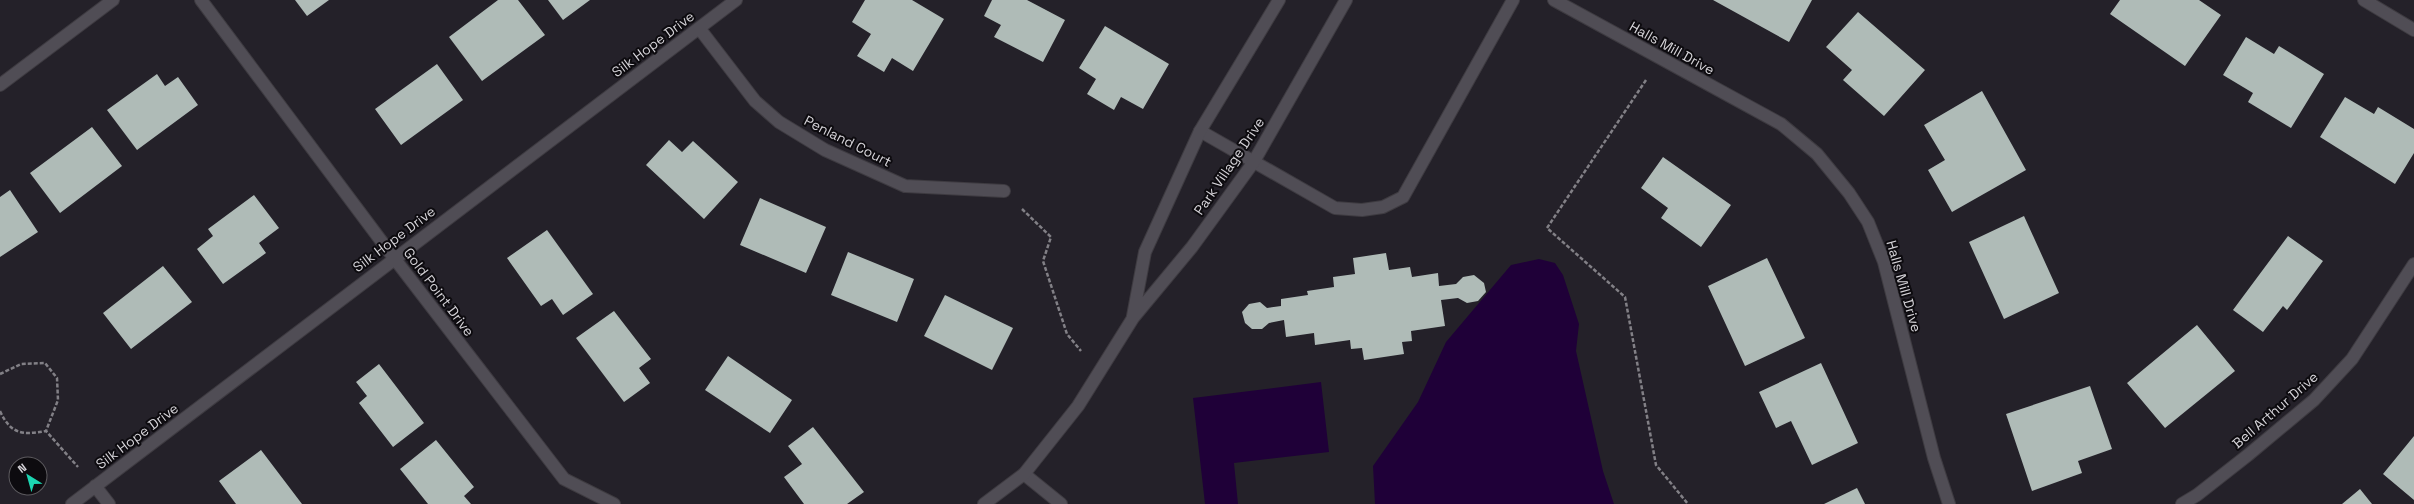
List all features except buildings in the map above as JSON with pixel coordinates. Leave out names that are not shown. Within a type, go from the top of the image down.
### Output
[{"type":"street","points":[[0,85],[113,0]]},
{"type":"street","name":"Gold Point Drive","points":[[202,0],[394,258],[564,479],[614,504]]},
{"type":"street","name":"Silk Hope Drive","points":[[72,504],[394,258],[736,0]]},
{"type":"street","name":"Park Village Drive","points":[[1133,318],[1145,252],[1200,131],[1279,0]]},
{"type":"street","name":"Park Village Drive","points":[[984,504],[1024,474],[1078,406],[1133,318],[1192,247],[1253,163],[1346,0]]},
{"type":"street","points":[[1200,131],[1253,163],[1280,175],[1335,208],[1362,210],[1383,207],[1403,197],[1512,0]]},
{"type":"street","name":"Halls Mill Drive","points":[[1554,0],[1781,124],[1817,154],[1849,193],[1868,222],[1884,262],[1934,458],[1949,504]]},
{"type":"street","points":[[2364,0],[2414,30]]},
{"type":"street","name":"Penland Court","points":[[699,28],[755,100],[779,122],[825,150],[905,186],[1004,191]]},
{"type":"street","name":"Bell Arthur Drive","points":[[2182,504],[2248,455],[2314,400],[2352,359],[2414,264]]},
{"type":"street","points":[[1024,474],[1061,504]]},
{"type":"street","points":[[95,486],[109,504]]},
{"type":"path","points":[[1660,59],[1547,228],[1625,297],[1656,465],[1688,504]]},
{"type":"path","points":[[1004,191],[1051,237],[1043,261],[1067,334],[1081,351],[1105,362]]},
{"type":"path","points":[[0,374],[21,364],[46,363],[58,378],[58,400],[46,431]]},
{"type":"path","points":[[0,410],[4,420],[16,430],[27,435],[46,431]]},
{"type":"path","points":[[46,431],[95,486]]},
{"type":"shaded area","points":[[1539,259],[1555,263],[1563,275],[1579,324],[1576,351],[1603,471],[1614,504],[1375,504],[1373,466],[1418,402],[1446,342],[1511,265]]},
{"type":"shaded area","points":[[1321,382],[1329,452],[1234,463],[1238,504],[1205,504],[1193,398]]}]
